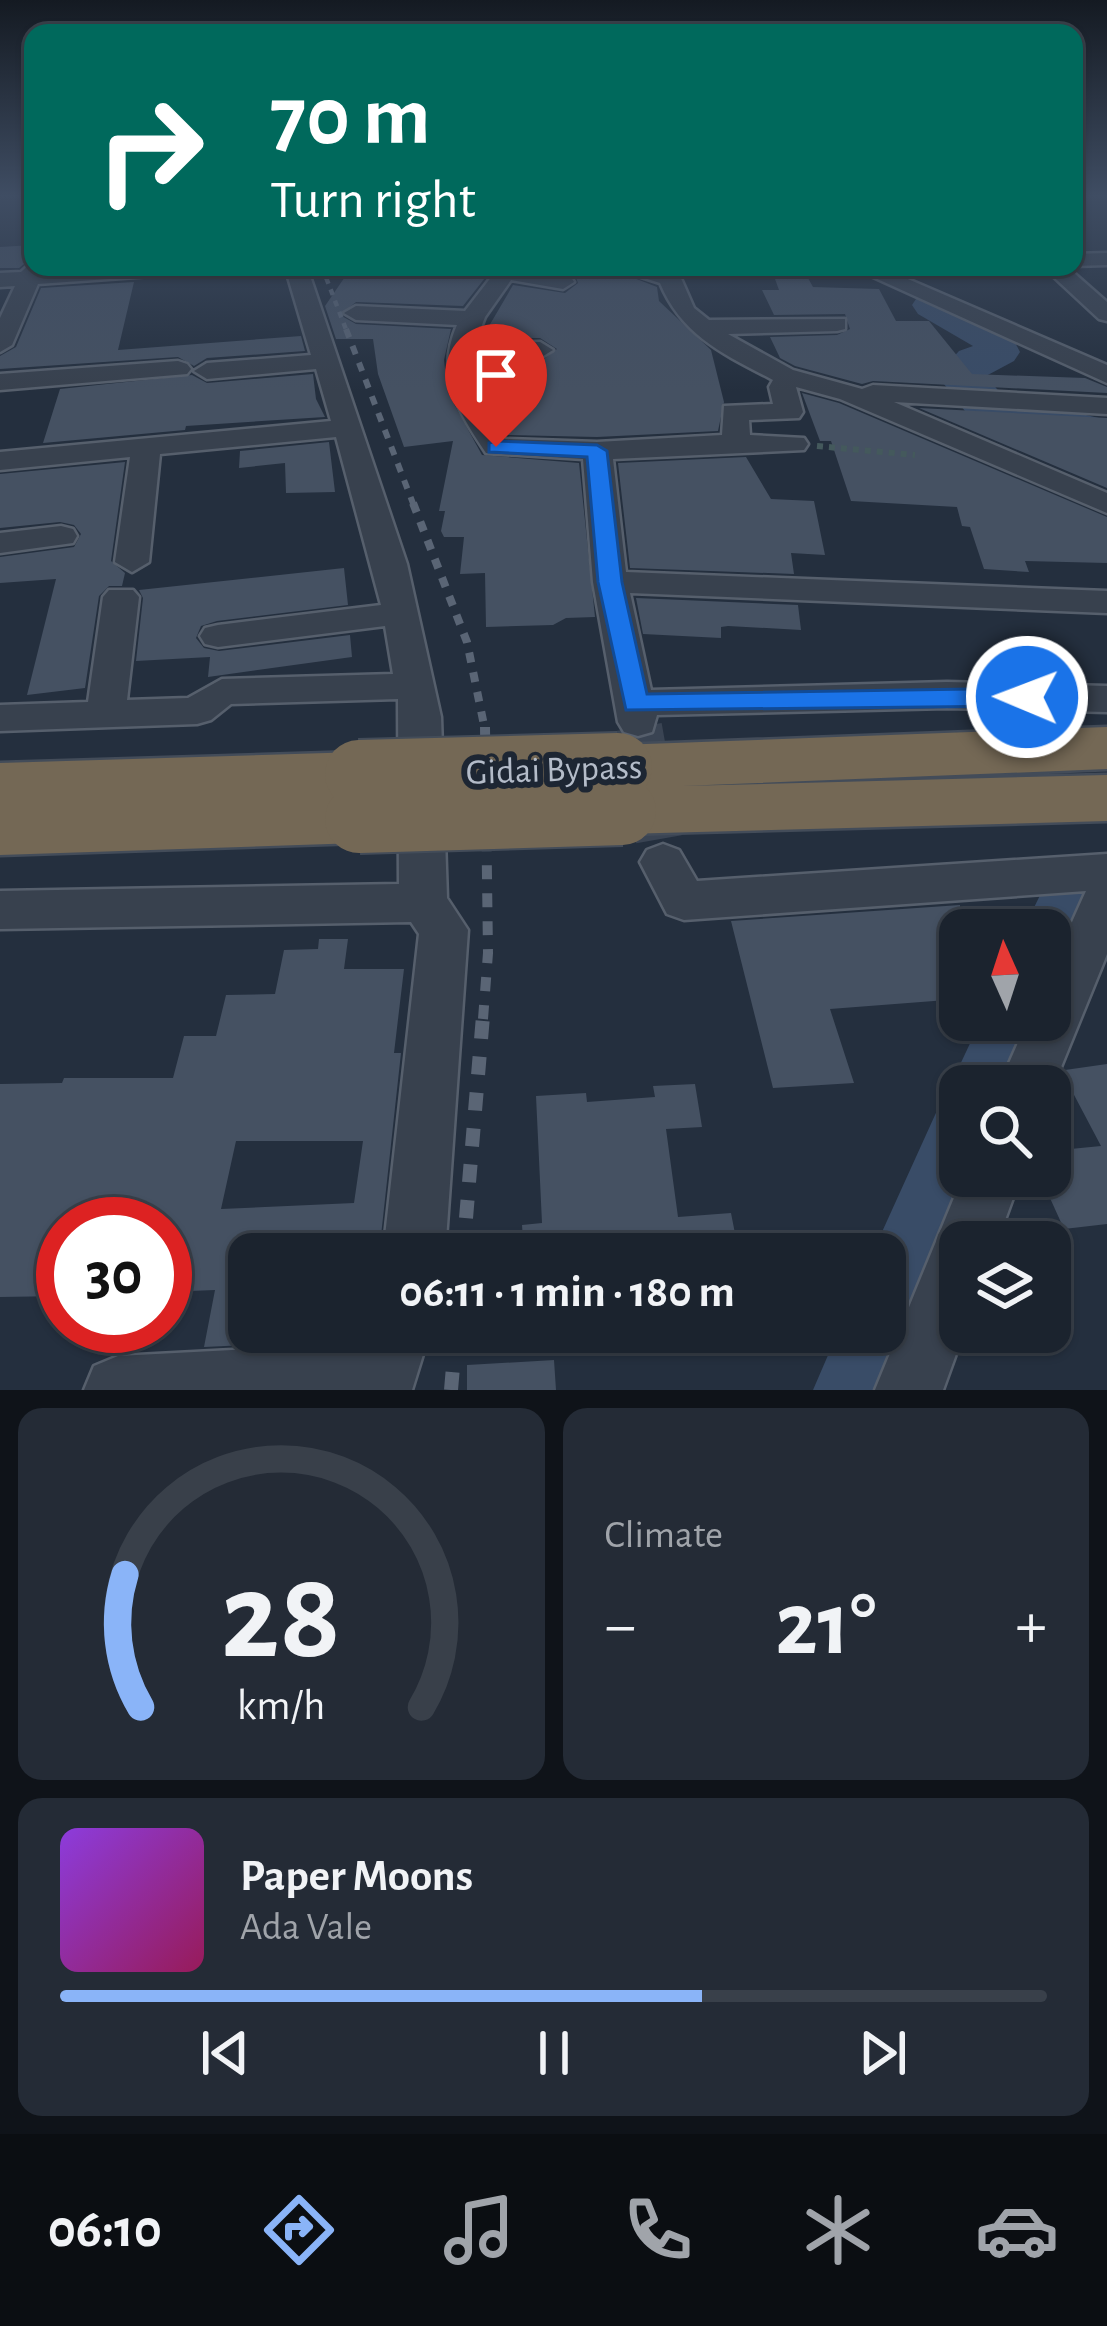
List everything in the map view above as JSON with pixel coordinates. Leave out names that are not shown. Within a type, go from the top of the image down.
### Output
[{"type":"highway","name":"Gidai Bypass","points":[[0,831],[359,796],[629,751],[1107,748]]},
{"type":"highway","name":"Gidai Bypass","points":[[629,751],[1107,798]]},
{"type":"highway","name":"Gidai Bypass","points":[[0,785],[359,796]]},
{"type":"street","points":[[0,345],[30,276]]},
{"type":"street","points":[[96,276],[144,279]]},
{"type":"street","points":[[299,276],[389,564],[421,717],[423,903],[444,930],[416,1233]]},
{"type":"street","points":[[502,276],[470,318],[460,378],[496,447],[597,451],[794,444]]},
{"type":"street","points":[[537,276],[563,282]]},
{"type":"street","points":[[669,276],[684,312],[731,348],[790,377],[848,393],[1107,504]]},
{"type":"street","points":[[882,276],[1107,375]]},
{"type":"street","points":[[1064,276],[1107,314]]},
{"type":"street","points":[[356,313],[470,318]]},
{"type":"street","points":[[704,327],[836,324]]},
{"type":"street","points":[[462,351],[540,350]]},
{"type":"street","points":[[207,371],[326,361]]},
{"type":"street","points":[[0,382],[178,369]]},
{"type":"street","points":[[737,443],[734,412],[789,412],[782,387],[790,377]]},
{"type":"street","points":[[848,393],[1107,406]]},
{"type":"street","points":[[0,461],[346,428]]},
{"type":"street","points":[[106,715],[146,447]]},
{"type":"street","points":[[597,451],[629,751],[947,695],[1107,699]]},
{"type":"street","points":[[0,543],[61,536]]},
{"type":"street","points":[[610,582],[1107,602]]},
{"type":"street","points":[[218,636],[400,613]]},
{"type":"street","points":[[0,718],[197,711],[222,692],[415,686]]},
{"type":"street","points":[[662,862],[684,901],[1107,872]]},
{"type":"street","points":[[1035,1065],[1107,896]]},
{"type":"street","points":[[0,910],[423,903]]},
{"type":"street","points":[[909,1390],[939,1312]]},
{"type":"street","points":[[118,1390],[385,1375],[392,1353]]},
{"type":"path","points":[[794,444],[1006,462]]},
{"type":"building","points":[[0,261],[24,261],[19,268],[0,268]]},
{"type":"building","points":[[346,276],[486,276],[463,306],[356,302],[340,315],[356,324],[451,329],[444,360],[448,393],[482,455],[579,463],[595,617],[566,618],[553,625],[486,627],[485,573],[460,574],[464,537],[444,537],[441,531],[445,511],[439,511],[453,441],[404,447],[378,374],[373,339],[336,339],[325,306]]},
{"type":"building","points":[[575,276],[629,276],[657,287],[659,301],[711,350],[724,402],[718,431],[597,437],[508,435],[483,394],[478,362],[540,362],[557,349],[540,338],[482,338],[513,285],[565,293],[578,283]]},
{"type":"building","points":[[808,278],[813,287],[879,289],[896,321],[929,321],[972,374],[1085,378],[1107,387],[1107,393],[862,384],[795,366],[780,358],[770,337],[837,335],[850,329],[845,314],[774,315],[762,290],[779,290],[775,279]]},
{"type":"building","points":[[134,282],[118,350],[301,336],[305,351],[207,358],[194,366],[178,357],[0,369],[0,356],[16,347],[41,288]]},
{"type":"building","points":[[313,374],[316,399],[325,417],[186,426],[185,430],[43,443],[60,389],[192,375],[207,383]]},
{"type":"building","points":[[802,393],[839,403],[1107,517],[1107,563],[1025,561],[1029,572],[984,569],[970,527],[962,526],[957,507],[851,501],[831,441],[820,441]]},
{"type":"building","points":[[919,408],[1107,418],[1107,488]]},
{"type":"building","points":[[329,442],[335,492],[286,493],[285,463],[239,468],[240,451]]},
{"type":"building","points":[[746,457],[771,499],[814,501],[825,555],[791,553],[794,574],[630,568],[618,463]]},
{"type":"building","points":[[125,462],[111,561],[125,573],[122,586],[109,586],[99,596],[85,688],[27,695],[56,579],[0,583],[0,557],[74,547],[81,534],[74,525],[60,522],[0,528],[0,474]]},
{"type":"building","points":[[344,568],[348,605],[217,621],[201,626],[196,638],[204,648],[219,651],[350,635],[352,657],[208,677],[210,657],[136,661],[143,598],[139,590]]},
{"type":"building","points":[[636,598],[798,605],[801,630],[728,626],[721,627],[721,638],[643,634]]},
{"type":"building","points":[[960,905],[960,909],[939,909],[939,1001],[830,1009],[854,1083],[773,1088],[731,921]]},
{"type":"building","points":[[319,939],[348,939],[344,969],[404,969],[394,1053],[401,1053],[381,1233],[228,1233],[228,1346],[204,1347],[215,1290],[192,1291],[192,1197],[36,1197],[36,1296],[0,1297],[0,1084],[62,1083],[64,1078],[173,1078],[184,1036],[216,1036],[226,995],[275,994],[284,950],[318,949]],"holes":[[[236,1141],[363,1141],[354,1203],[221,1209]]]},
{"type":"building","points":[[1107,1064],[1107,1224],[1071,1228],[1071,1221],[1060,1221],[1050,1197],[1071,1197],[1071,1149],[1101,1146],[1071,1089],[1071,1069]]},
{"type":"building","points":[[695,1084],[702,1127],[666,1129],[678,1217],[731,1213],[735,1233],[523,1233],[522,1225],[542,1223],[536,1096],[586,1093],[587,1102],[655,1097],[653,1086]]},
{"type":"building","points":[[554,1360],[556,1390],[467,1390],[467,1365]]},
{"type":"waterway","points":[[933,305],[994,340],[998,352],[975,361],[960,375],[985,405],[1107,435]]},
{"type":"waterway","points":[[1057,909],[1064,894]]},
{"type":"waterway","points":[[987,1065],[997,1041]]},
{"type":"waterway","points":[[906,1249],[939,1172]]},
{"type":"waterway","points":[[847,1390],[862,1353]]},
{"type":"tunnel","points":[[638,722],[639,730]]},
{"type":"tunnel","points":[[639,727],[663,862]]},
{"type":"railway","points":[[325,276],[347,332]]},
{"type":"railway","points":[[346,329],[414,506]]},
{"type":"railway","points":[[413,503],[467,642],[485,730]]},
{"type":"railway","points":[[483,1019],[488,953],[485,727]]},
{"type":"railway","points":[[465,1233],[483,1016]]},
{"type":"railway","points":[[451,1390],[454,1353]]},
{"type":"route","points":[[496,447],[597,451],[610,582],[635,704],[1027,697]]}]
